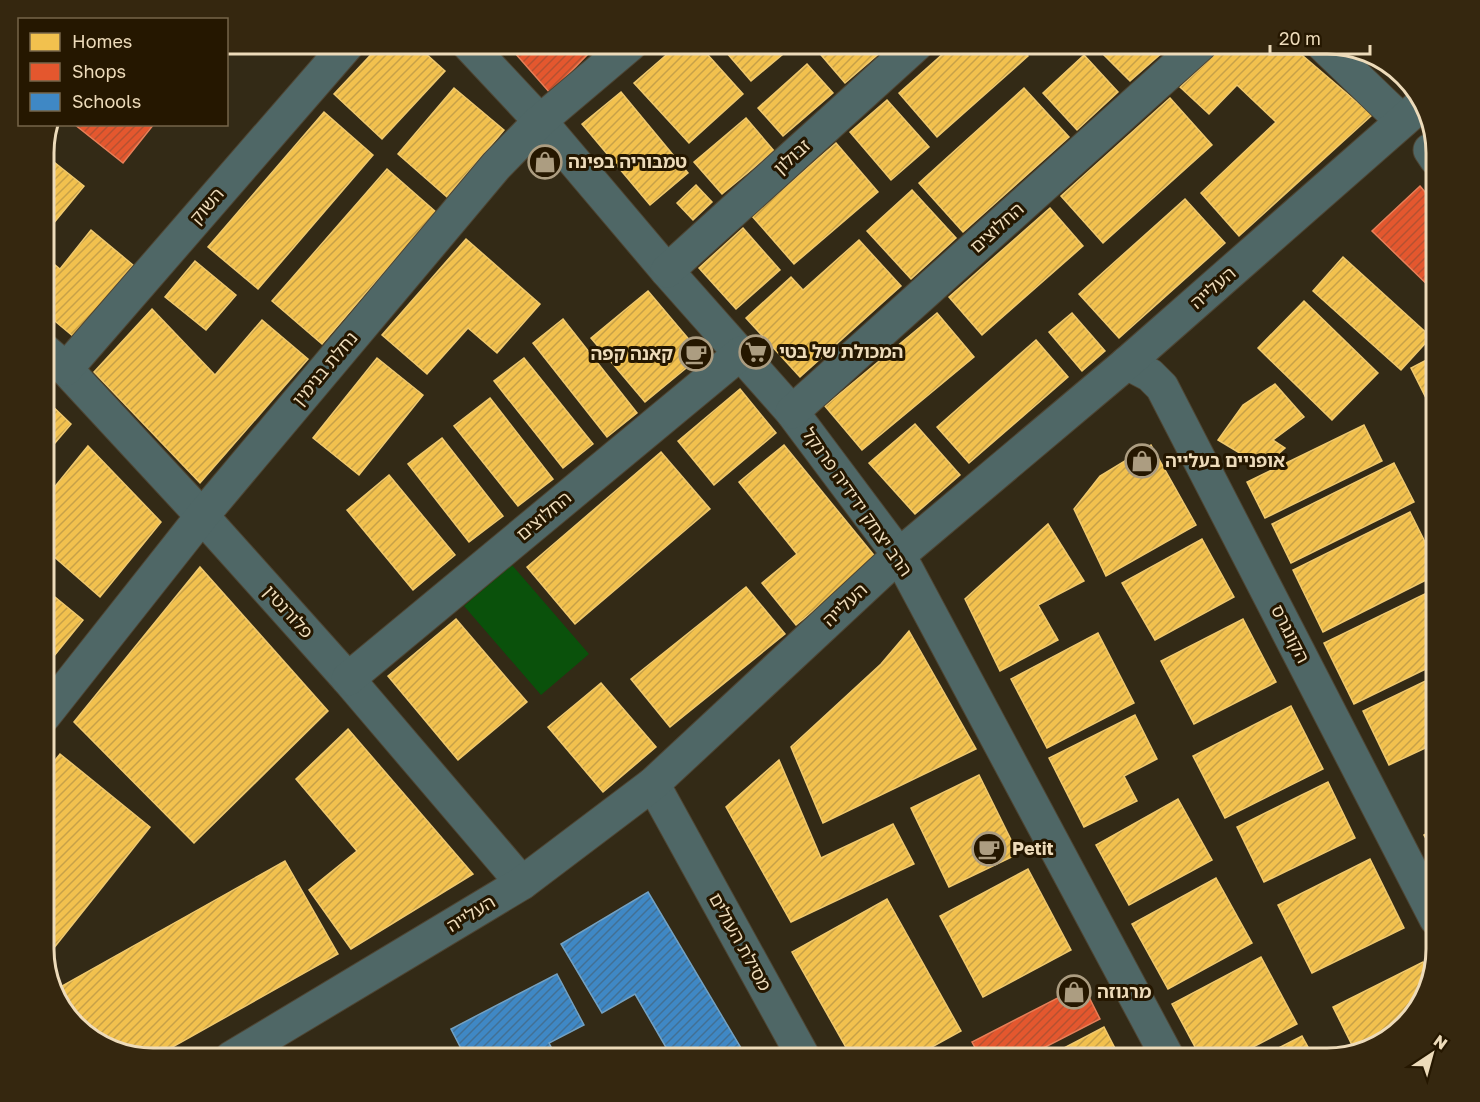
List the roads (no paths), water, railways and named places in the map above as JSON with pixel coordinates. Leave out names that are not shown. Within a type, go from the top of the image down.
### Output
[{"type":"street","name":"השוק","points":[[55,359],[339,54]]},
{"type":"street","name":"הרב יצחק ידידיה פרנקל","points":[[477,54],[540,121],[667,271],[792,412],[898,555],[1162,1048]]},
{"type":"street","name":"נחלת בנימין","points":[[54,703],[202,516],[496,166],[540,121],[619,54]]},
{"type":"street","name":"זבולון","points":[[667,271],[906,54]]},
{"type":"street","name":"החלוצים","points":[[792,412],[1190,54]]},
{"type":"street","points":[[1336,55],[1413,112]]},
{"type":"street","name":"העלייה","points":[[249,1048],[522,883],[653,784],[898,555],[1127,363],[1413,112]]},
{"type":"street","name":"החלוצים","points":[[348,680],[741,353]]},
{"type":"street","name":"פלורנטין","points":[[55,359],[202,516],[348,680],[522,883]]},
{"type":"street","name":"הקונגרס","points":[[1127,363],[1150,375],[1162,387],[1426,898]]},
{"type":"street","name":"מסילת העולים","points":[[653,784],[798,1048]]},
{"type":"place","name":"טמבוריה בפינה","points":[[545,162]]},
{"type":"place","name":"המכולת של בטי","points":[[756,352]]},
{"type":"place","name":"קאנה קפה","points":[[696,354]]},
{"type":"place","name":"אופניים בעלייה","points":[[1142,461]]},
{"type":"place","name":"Petit","points":[[989,849]]},
{"type":"place","name":"מרגוזה","points":[[1074,992]]}]
